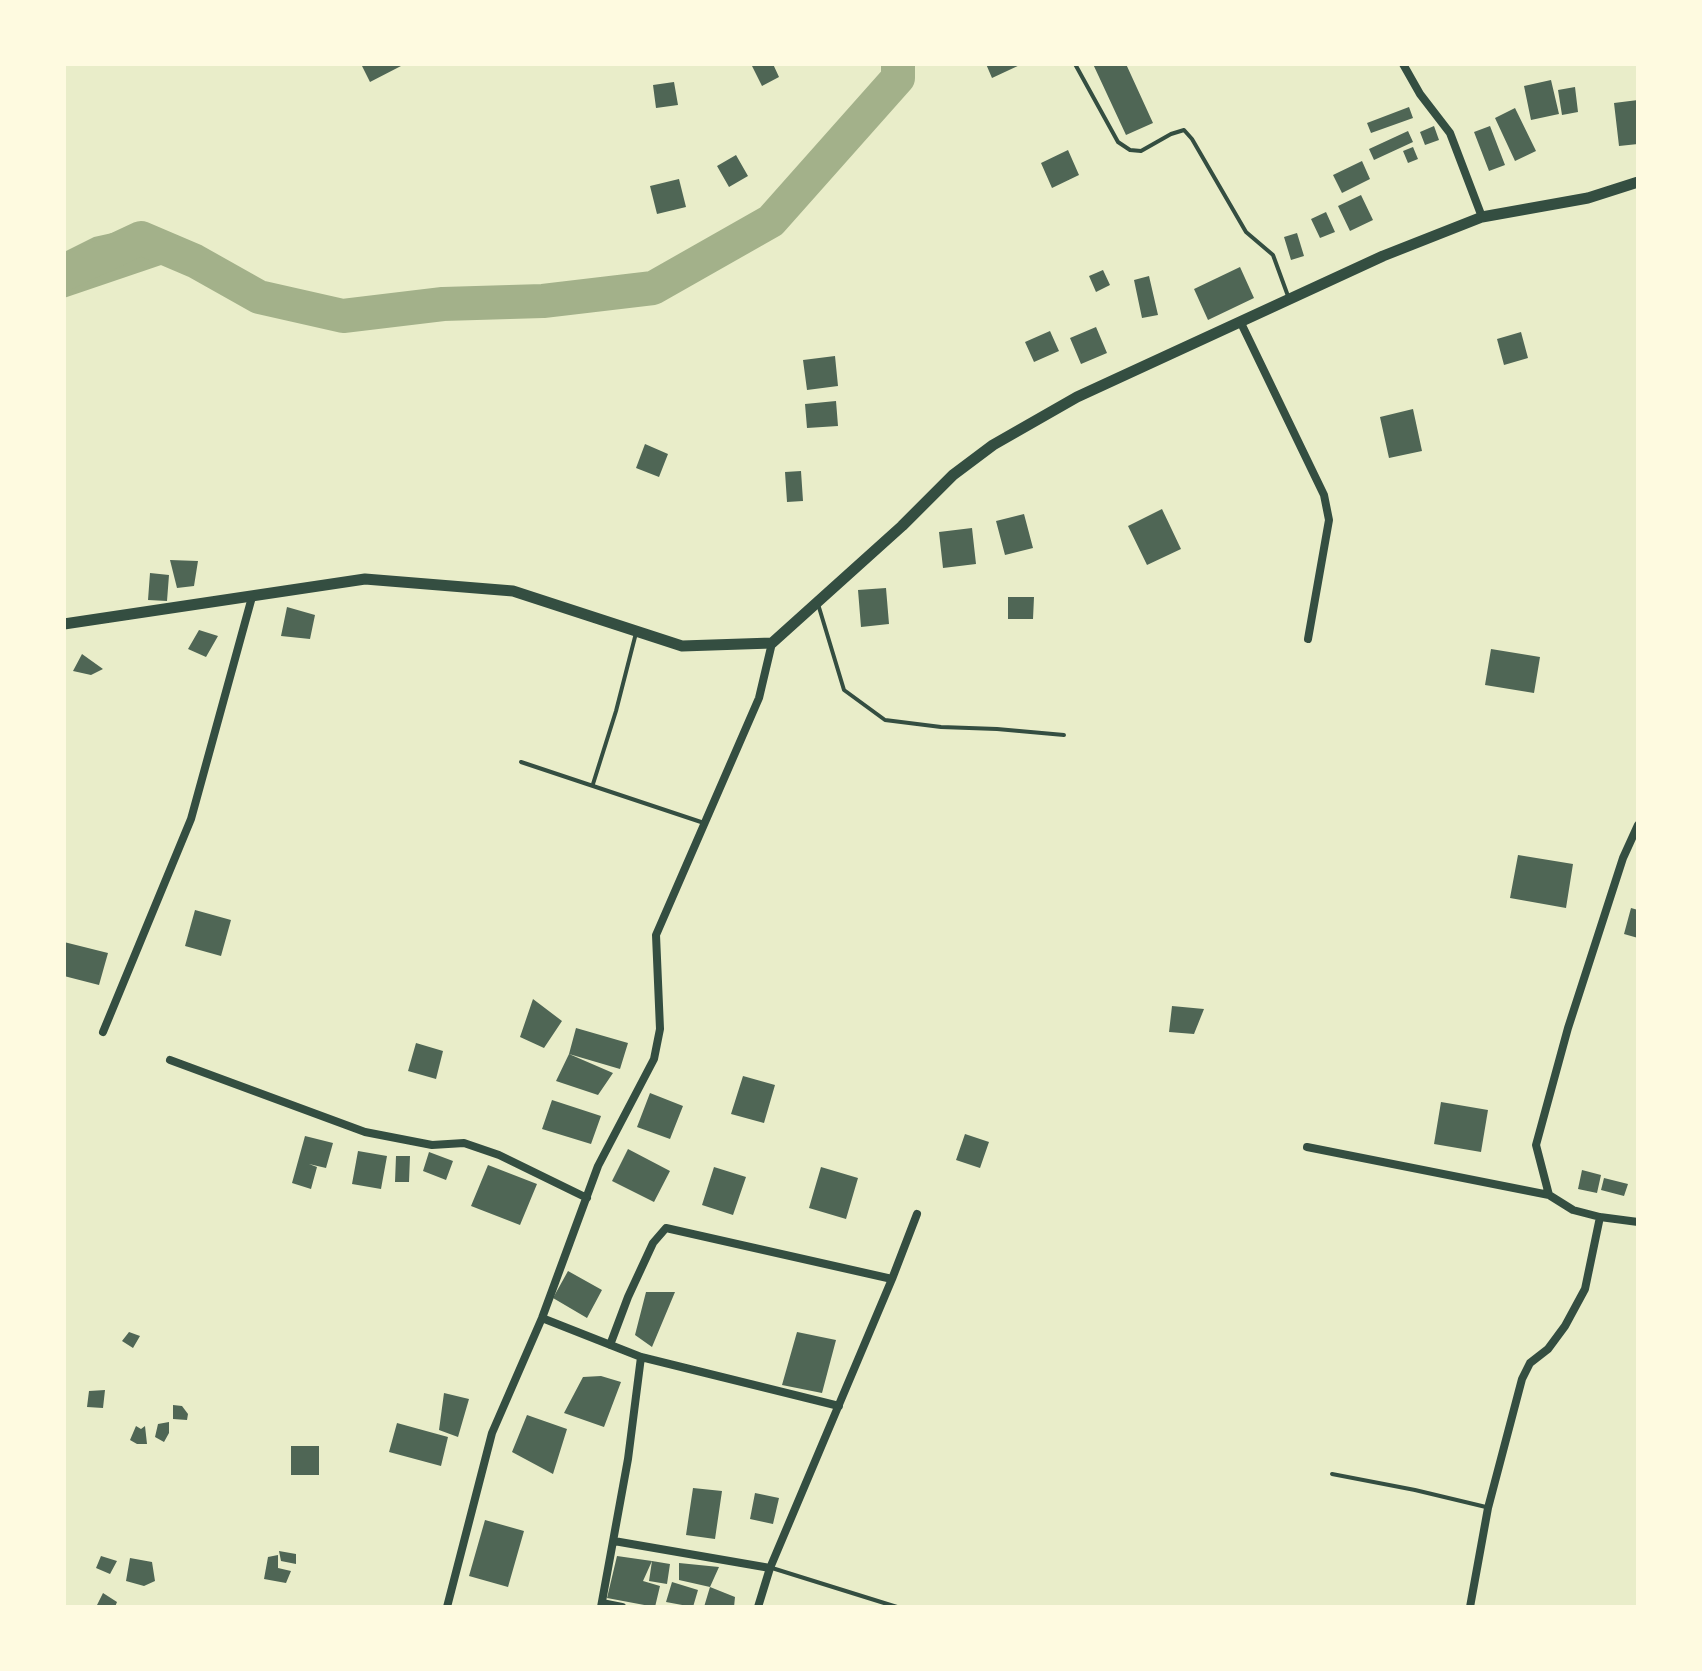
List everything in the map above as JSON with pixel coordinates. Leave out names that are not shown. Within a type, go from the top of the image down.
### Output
[{"type":"street","points":[[1403,64],[1420,94],[1450,133],[1482,217]]},
{"type":"street","points":[[447,1607],[492,1433],[542,1318],[598,1166],[654,1059],[660,1029],[656,935],[759,698],[772,643],[902,526],[953,475],[993,445],[1077,397],[1383,256],[1482,217],[1588,198],[1638,182]]},
{"type":"street","points":[[1240,321],[1324,495],[1329,520],[1308,639]]},
{"type":"street","points":[[64,624],[365,579],[513,591],[682,646],[772,643]]},
{"type":"street","points":[[103,1032],[191,819],[252,597]]},
{"type":"street","points":[[1549,1195],[1536,1145],[1568,1028],[1623,858],[1638,825]]},
{"type":"street","points":[[170,1060],[365,1132],[432,1145],[464,1143],[499,1155],[587,1198]]},
{"type":"street","points":[[1307,1147],[1549,1195],[1573,1210],[1638,1222]]},
{"type":"street","points":[[758,1607],[770,1568],[917,1214]]},
{"type":"street","points":[[1470,1607],[1488,1508],[1522,1379],[1530,1363],[1548,1349],[1565,1326],[1585,1289],[1600,1217]]},
{"type":"street","points":[[610,1345],[647,1256],[658,1235],[666,1228],[892,1279]]},
{"type":"street","points":[[542,1318],[641,1357],[839,1406]]},
{"type":"street","points":[[622,1607],[601,1605],[614,1541],[641,1357]]},
{"type":"street","points":[[614,1541],[770,1568]]},
{"type":"lane","points":[[1075,64],[1118,142],[1130,150],[1141,151],[1184,130],[1246,232],[1273,255],[1289,298]]},
{"type":"lane","points":[[817,602],[844,690],[885,720],[1064,735]]},
{"type":"lane","points":[[593,784],[636,631]]},
{"type":"lane","points":[[521,762],[704,823]]},
{"type":"lane","points":[[1332,1474],[1488,1508]]},
{"type":"lane","points":[[770,1568],[897,1607]]},
{"type":"shaded area","points":[[144,226],[173,261],[64,298],[64,252],[94,237]]},
{"type":"building","points":[[361,64],[400,64],[401,66],[370,82]]},
{"type":"building","points":[[751,64],[773,64],[779,77],[762,86]]},
{"type":"building","points":[[986,64],[1022,64],[992,78]]},
{"type":"building","points":[[1093,64],[1126,64],[1153,123],[1126,135]]},
{"type":"building","points":[[1551,80],[1559,114],[1531,120],[1524,86]]},
{"type":"building","points":[[674,82],[678,105],[656,108],[653,85]]},
{"type":"building","points":[[1575,87],[1578,112],[1562,115],[1558,90]]},
{"type":"building","points":[[1638,100],[1638,144],[1619,146],[1614,103]]},
{"type":"building","points":[[1409,107],[1413,118],[1371,133],[1367,123]]},
{"type":"building","points":[[1515,108],[1536,151],[1515,161],[1495,118]]},
{"type":"building","points":[[1434,126],[1439,140],[1425,145],[1420,132]]},
{"type":"building","points":[[1490,126],[1505,165],[1489,171],[1474,132]]},
{"type":"building","points":[[1408,131],[1413,142],[1374,160],[1369,149]]},
{"type":"building","points":[[1413,147],[1418,159],[1408,163],[1403,151]]},
{"type":"building","points":[[1068,150],[1079,175],[1052,188],[1041,163]]},
{"type":"building","points":[[736,155],[748,176],[729,187],[717,166]]},
{"type":"building","points":[[1362,161],[1370,179],[1342,193],[1333,175]]},
{"type":"building","points":[[679,179],[686,207],[657,214],[650,186]]},
{"type":"building","points":[[1361,195],[1373,220],[1350,231],[1338,206]]},
{"type":"building","points":[[1326,212],[1335,232],[1320,238],[1311,219]]},
{"type":"building","points":[[1297,233],[1304,256],[1291,260],[1284,237]]},
{"type":"building","points":[[1240,267],[1254,298],[1208,320],[1194,289]]},
{"type":"building","points":[[1103,270],[1110,285],[1096,292],[1089,276]]},
{"type":"building","points":[[1149,276],[1158,315],[1142,318],[1134,280]]},
{"type":"building","points":[[1096,327],[1107,353],[1081,364],[1070,338]]},
{"type":"building","points":[[1050,331],[1059,351],[1034,362],[1025,342]]},
{"type":"building","points":[[1521,332],[1528,358],[1504,365],[1497,339]]},
{"type":"building","points":[[835,356],[838,386],[807,390],[803,360]]},
{"type":"building","points":[[836,401],[838,426],[807,428],[805,404]]},
{"type":"building","points":[[1413,409],[1422,451],[1389,458],[1380,417]]},
{"type":"building","points":[[645,444],[668,454],[659,477],[636,468]]},
{"type":"building","points":[[801,471],[803,501],[787,502],[785,472]]},
{"type":"building","points":[[1162,509],[1181,549],[1147,565],[1128,526]]},
{"type":"building","points":[[1024,514],[1033,548],[1005,555],[996,521]]},
{"type":"building","points":[[972,528],[976,564],[943,568],[939,532]]},
{"type":"building","points":[[170,560],[198,561],[194,586],[177,588]]},
{"type":"building","points":[[150,573],[169,575],[167,601],[148,600]]},
{"type":"building","points":[[886,588],[889,624],[861,627],[858,590]]},
{"type":"building","points":[[1008,597],[1034,597],[1033,619],[1008,619]]},
{"type":"building","points":[[287,607],[315,615],[310,639],[281,636]]},
{"type":"building","points":[[199,630],[218,636],[206,657],[188,649]]},
{"type":"building","points":[[1491,649],[1540,657],[1534,693],[1485,685]]},
{"type":"building","points":[[82,654],[103,669],[91,675],[73,671]]},
{"type":"building","points":[[1518,855],[1573,864],[1566,908],[1510,898]]},
{"type":"building","points":[[1631,908],[1638,910],[1638,938],[1624,934]]},
{"type":"building","points":[[195,910],[231,920],[221,956],[185,946]]},
{"type":"building","points":[[64,942],[108,953],[99,985],[64,976]]},
{"type":"building","points":[[533,999],[562,1021],[544,1048],[520,1037]]},
{"type":"building","points":[[1172,1006],[1204,1009],[1194,1034],[1169,1032]]},
{"type":"building","points":[[576,1028],[628,1043],[620,1069],[569,1054]]},
{"type":"building","points":[[416,1043],[443,1051],[436,1079],[408,1071]]},
{"type":"building","points":[[569,1054],[613,1073],[598,1095],[556,1081]]},
{"type":"building","points":[[743,1076],[775,1085],[764,1123],[731,1114]]},
{"type":"building","points":[[650,1093],[683,1106],[670,1139],[637,1127]]},
{"type":"building","points":[[552,1100],[601,1116],[591,1144],[542,1129]]},
{"type":"building","points":[[1441,1102],[1488,1110],[1481,1152],[1434,1144]]},
{"type":"building","points":[[965,1134],[989,1142],[980,1168],[956,1160]]},
{"type":"building","points":[[305,1136],[333,1143],[326,1168],[309,1164],[317,1167],[311,1189],[292,1183]]},
{"type":"building","points":[[628,1149],[670,1171],[654,1202],[612,1181]]},
{"type":"building","points":[[358,1151],[387,1156],[381,1189],[352,1184]]},
{"type":"building","points":[[429,1152],[453,1161],[446,1180],[423,1171]]},
{"type":"building","points":[[396,1156],[410,1156],[409,1182],[395,1182]]},
{"type":"building","points":[[488,1165],[537,1184],[520,1225],[471,1206]]},
{"type":"building","points":[[714,1167],[746,1177],[733,1215],[702,1205]]},
{"type":"building","points":[[821,1167],[858,1178],[846,1219],[809,1208]]},
{"type":"building","points":[[1582,1170],[1601,1175],[1597,1193],[1578,1189]]},
{"type":"building","points":[[1604,1178],[1628,1184],[1624,1196],[1601,1190]]},
{"type":"building","points":[[568,1271],[602,1290],[587,1318],[553,1298]]},
{"type":"building","points":[[646,1292],[675,1292],[652,1347],[635,1335]]},
{"type":"building","points":[[129,1332],[140,1336],[133,1348],[122,1341]]},
{"type":"building","points":[[797,1332],[836,1340],[822,1393],[782,1385]]},
{"type":"building","points":[[601,1376],[621,1382],[604,1427],[564,1413],[583,1377]]},
{"type":"building","points":[[105,1390],[103,1408],[87,1407],[89,1391]]},
{"type":"building","points":[[444,1393],[469,1399],[458,1437],[439,1430]]},
{"type":"building","points":[[173,1405],[182,1406],[188,1414],[187,1420],[173,1419]]},
{"type":"building","points":[[527,1415],[567,1429],[553,1474],[512,1452]]},
{"type":"building","points":[[169,1422],[169,1433],[164,1442],[155,1437],[158,1424]]},
{"type":"building","points":[[397,1423],[448,1437],[441,1466],[389,1452]]},
{"type":"building","points":[[136,1426],[141,1429],[145,1426],[147,1444],[130,1440]]},
{"type":"building","points":[[291,1446],[319,1446],[319,1475],[291,1475]]},
{"type":"building","points":[[693,1488],[722,1491],[715,1539],[686,1535]]},
{"type":"building","points":[[755,1493],[779,1498],[773,1524],[750,1519]]},
{"type":"building","points":[[485,1520],[524,1531],[508,1587],[469,1576]]},
{"type":"building","points":[[279,1551],[296,1554],[296,1564],[281,1561]]},
{"type":"building","points":[[278,1555],[278,1568],[291,1571],[286,1583],[264,1579],[268,1557]]},
{"type":"building","points":[[101,1556],[117,1561],[110,1574],[96,1568]]},
{"type":"building","points":[[617,1556],[652,1561],[643,1581],[660,1586],[655,1607],[607,1598]]},
{"type":"building","points":[[130,1558],[152,1562],[155,1581],[144,1586],[126,1581]]},
{"type":"building","points":[[652,1561],[670,1564],[667,1584],[649,1581]]},
{"type":"building","points":[[679,1563],[719,1567],[710,1587],[679,1580]]},
{"type":"building","points":[[672,1582],[698,1590],[693,1607],[666,1602]]},
{"type":"building","points":[[710,1587],[735,1597],[734,1607],[704,1607]]},
{"type":"building","points":[[103,1593],[117,1602],[115,1607],[96,1607]]},
{"type":"waterway","points":[[64,274],[141,238],[195,261],[259,297],[343,316],[443,304],[543,301],[653,288],[771,221],[898,78],[898,64]]}]
